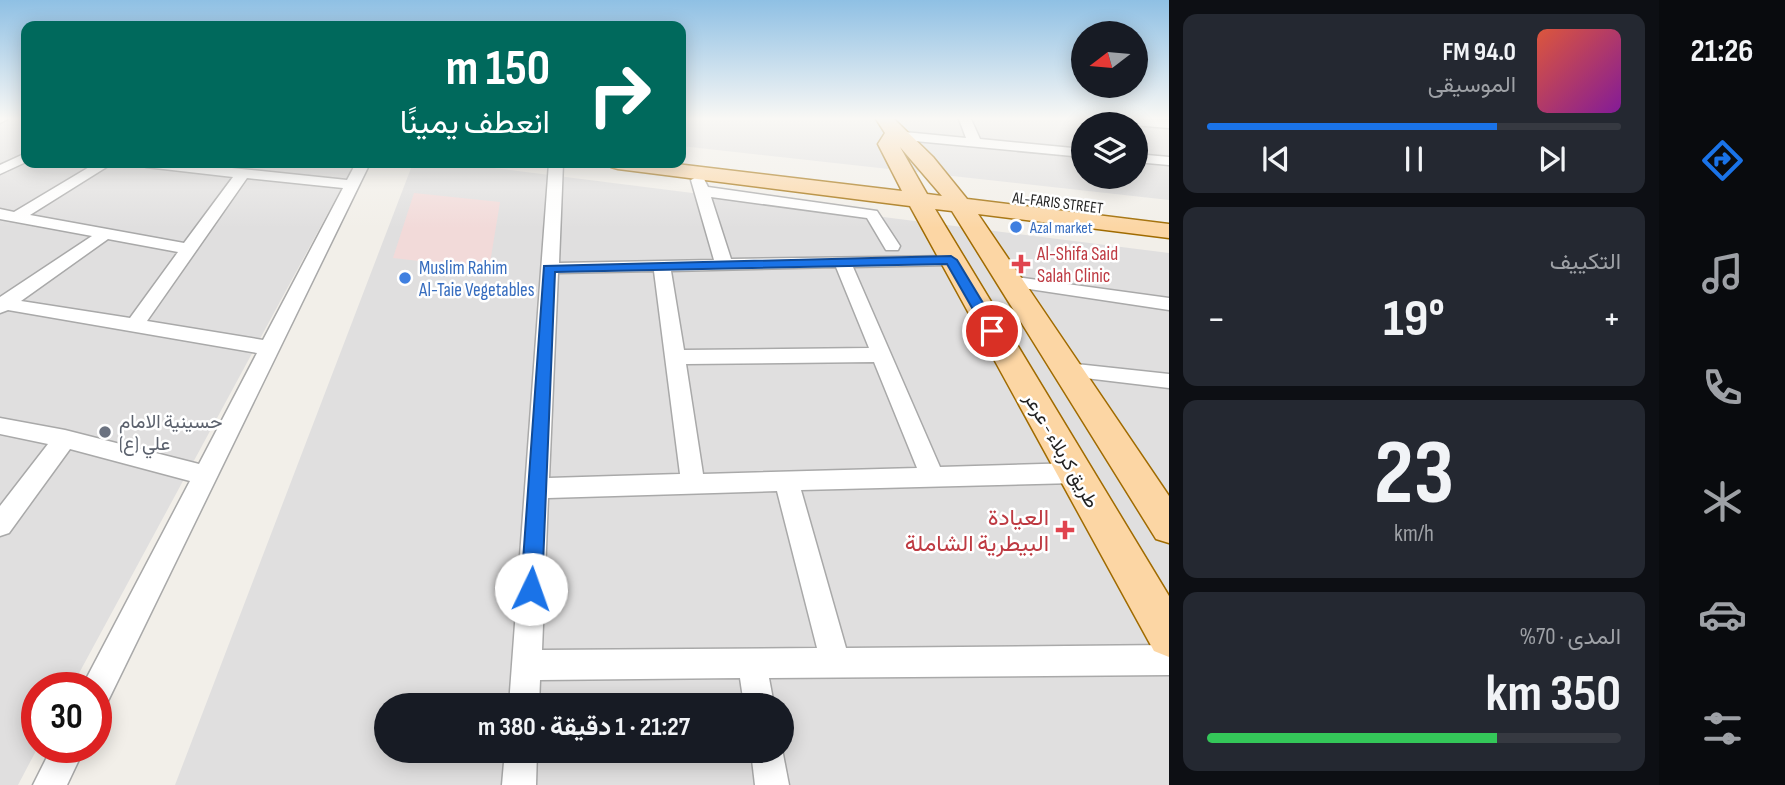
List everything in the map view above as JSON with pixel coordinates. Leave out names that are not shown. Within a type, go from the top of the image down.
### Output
[{"type":"main road","name":"طريق كربلاء - عرعر","points":[[894,156],[951,260],[1169,636]]},
{"type":"main road","points":[[919,156],[959,206],[1169,527]]},
{"type":"main road","points":[[656,168],[693,173],[803,178],[903,205],[920,203]]},
{"type":"main road","name":"AL-FARIS STREET","points":[[803,178],[920,203],[1169,215]]},
{"type":"main road","name":"AL-FARIS STREET","points":[[1013,207],[1169,231]]},
{"type":"street","points":[[1148,159],[1169,162]]},
{"type":"street","points":[[0,170],[21,160]]},
{"type":"street","points":[[8,216],[97,168]]},
{"type":"street","points":[[194,168],[352,185]]},
{"type":"street","points":[[106,672],[360,168]]},
{"type":"street","points":[[525,693],[556,168]]},
{"type":"street","points":[[134,326],[243,173]]},
{"type":"street","points":[[693,173],[872,214],[892,246]]},
{"type":"street","points":[[693,173],[724,265]]},
{"type":"street","points":[[8,216],[188,249]]},
{"type":"street","points":[[2,305],[106,234]]},
{"type":"street","points":[[549,268],[951,260]]},
{"type":"street","points":[[842,262],[933,477]]},
{"type":"street","points":[[662,266],[693,484]]},
{"type":"street","points":[[1009,281],[1169,304]]},
{"type":"street","points":[[2,305],[269,348]]},
{"type":"street","points":[[675,357],[881,355]]},
{"type":"street","points":[[1067,370],[1169,381]]},
{"type":"street","points":[[0,426],[65,439],[206,475]]},
{"type":"street","points":[[0,525],[65,439]]},
{"type":"street","points":[[537,488],[1076,473]]},
{"type":"street","points":[[786,481],[835,662]]},
{"type":"street","points":[[527,665],[1169,660]]},
{"type":"street","points":[[751,663],[757,693]]},
{"type":"street","points":[[50,785],[61,763]]},
{"type":"street","points":[[519,785],[520,763]]},
{"type":"street","points":[[768,763],[772,785]]},
{"type":"shaded area","points":[[0,156],[21,156],[21,168],[352,168],[80,672],[21,672],[21,763],[30,763],[18,785],[0,785]]},
{"type":"shaded area","points":[[768,156],[1071,156],[1071,189],[1148,189],[1148,156],[1169,156],[1169,200]]},
{"type":"shaded area","points":[[411,168],[495,168],[1169,253],[1169,785],[175,785]]},
{"type":"shaded area","points":[[414,193],[500,202],[489,269],[393,258]]},
{"type":"place","name":"Azal market","points":[[1016,227]]},
{"type":"place","name":"Al-Shifa Said Salah Clinic","points":[[1021,264]]},
{"type":"place","name":"Muslim Rahim Al-Taie Vegetables","points":[[405,278]]},
{"type":"place","name":"حسينية الامام علي (ع)","points":[[105,432]]},
{"type":"place","name":"العيادة البيطرية الشاملة","points":[[1065,530]]},
{"type":"route","points":[[531,589],[549,268],[951,260],[992,331]]}]
